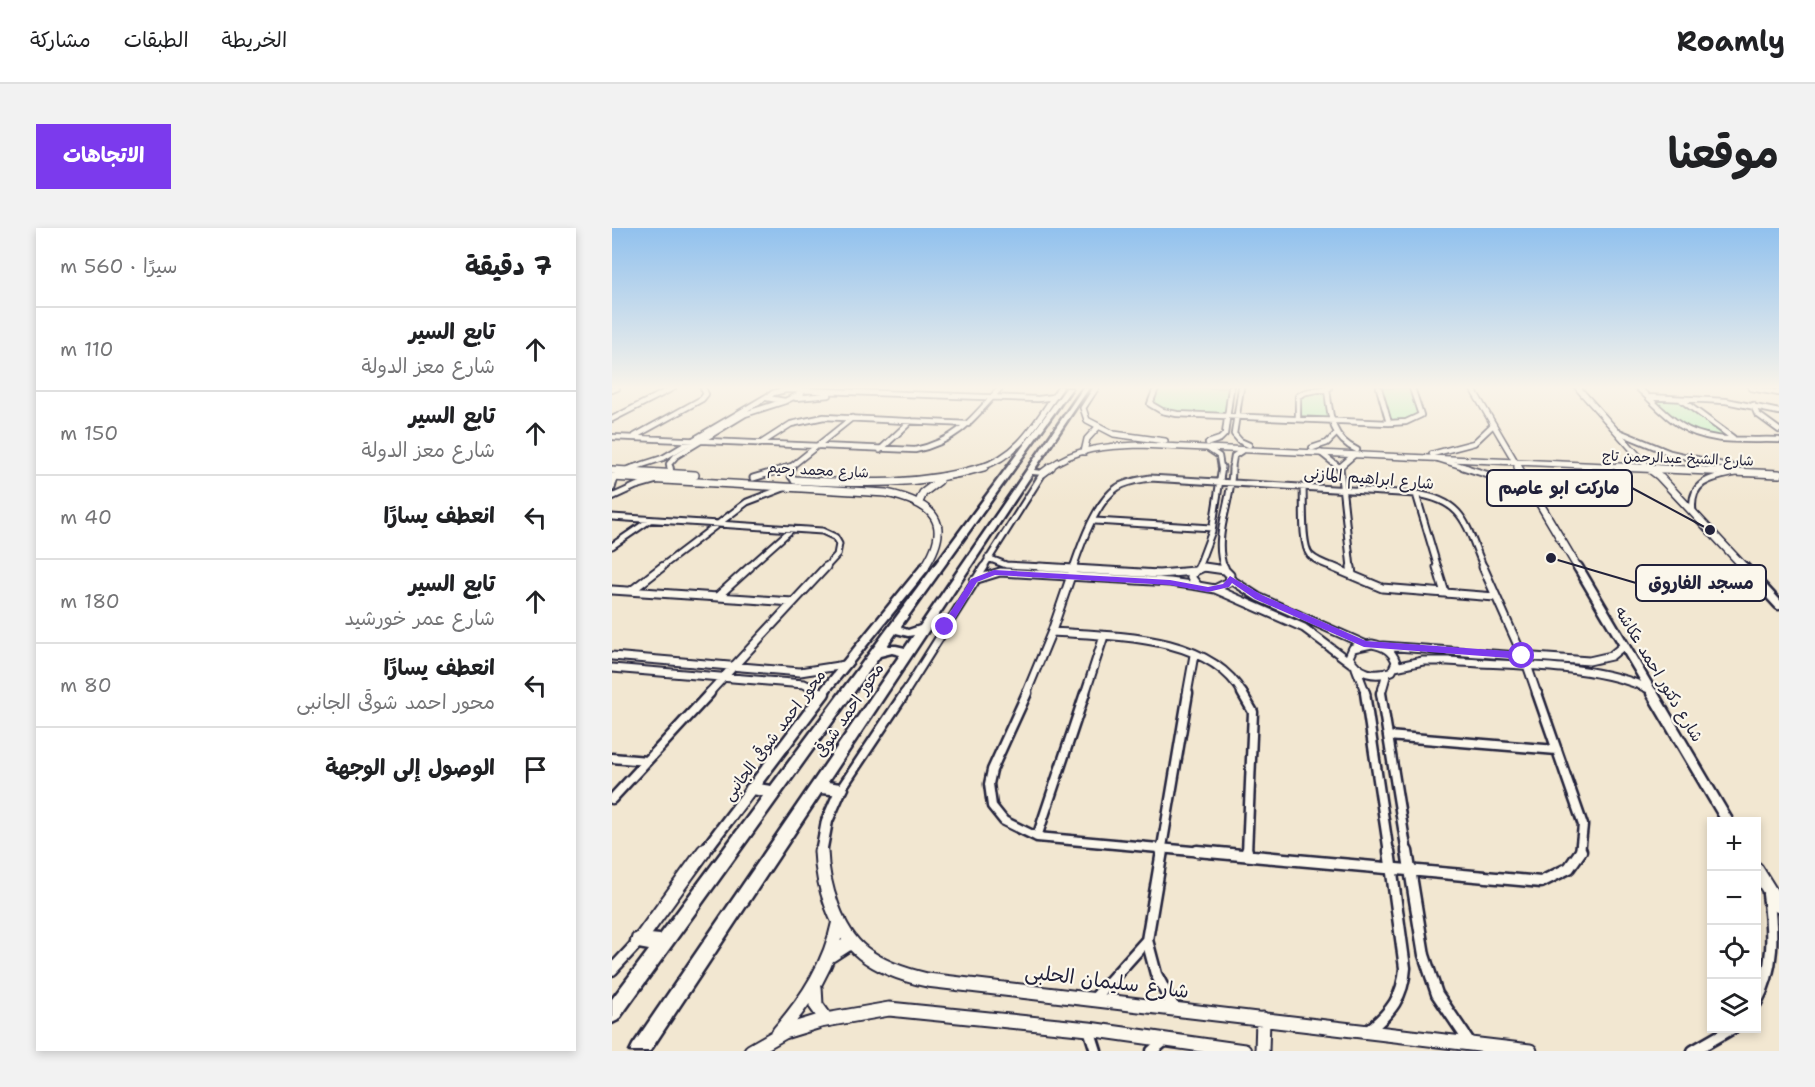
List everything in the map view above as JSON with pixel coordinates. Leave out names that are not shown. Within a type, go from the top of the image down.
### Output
[{"type":"main road","name":"محور احمد شوقى","points":[[612,1014],[950,552],[1020,449],[1039,426]]},
{"type":"main road","name":"محور احمد شوقى","points":[[639,1051],[1030,472],[1064,426]]},
{"type":"main road","points":[[1030,472],[1043,473]]},
{"type":"main road","points":[[936,551],[950,552]]},
{"type":"main road","points":[[896,625],[898,630],[908,633],[926,627]]},
{"type":"main road","points":[[876,653],[892,649],[903,651],[907,655]]},
{"type":"main road","points":[[817,787],[841,789]]},
{"type":"main road","points":[[752,789],[775,792]]},
{"type":"main road","points":[[639,941],[663,944]]},
{"type":"street","points":[[633,438],[654,426]]},
{"type":"street","points":[[621,471],[663,459],[716,426]]},
{"type":"street","points":[[671,473],[669,464],[672,460],[725,426]]},
{"type":"street","points":[[760,444],[787,426]]},
{"type":"street","points":[[747,502],[752,492],[752,481],[792,466],[842,426]]},
{"type":"street","points":[[880,450],[905,426]]},
{"type":"street","points":[[612,437],[915,450],[933,447],[957,436],[966,426]]},
{"type":"street","points":[[1020,449],[1034,426]]},
{"type":"street","points":[[1198,586],[1191,577],[1205,555],[1212,528],[1222,459],[1207,445],[1223,436],[1225,426]]},
{"type":"street","points":[[1236,426],[1235,436],[1246,447],[1233,459],[1232,482],[1220,542],[1220,553],[1230,579],[1258,597],[1364,644]]},
{"type":"street","points":[[1333,426],[1335,435],[1356,452],[1340,467]]},
{"type":"street","points":[[1434,456],[1476,443],[1487,435],[1492,426]]},
{"type":"street","name":"شارع دكتور احمد عكاشه","points":[[1494,426],[1725,817]]},
{"type":"street","points":[[1614,426],[1639,455],[1657,470],[1779,605]]},
{"type":"street","points":[[1682,426],[1704,434],[1779,440]]},
{"type":"street","points":[[1717,426],[1733,438]]},
{"type":"street","points":[[1084,452],[1087,439],[1098,427]]},
{"type":"street","name":"شارع الشيخ عبدالرحمن تاج","points":[[1098,427],[1135,438],[1207,445],[1321,453],[1356,452]]},
{"type":"street","points":[[1619,432],[1670,453],[1737,470]]},
{"type":"street","points":[[1312,448],[1327,443],[1335,435]]},
{"type":"street","name":"شارع الشيخ عبدالرحمن تاج","points":[[1043,473],[1063,459],[1084,452],[1125,446],[1207,445]]},
{"type":"street","name":"شارع الشيخ عبدالرحمن تاج","points":[[1246,447],[1312,448],[1648,469]]},
{"type":"street","name":"شارع محمد رحيم","points":[[612,477],[909,484],[950,477],[990,465],[1020,449]]},
{"type":"street","points":[[1321,453],[1340,467],[1352,575]]},
{"type":"street","points":[[1639,455],[1642,464],[1648,469],[1657,470]]},
{"type":"street","points":[[1434,456],[1495,477],[1538,501]]},
{"type":"street","name":"شارع الشيخ عبدالرحمن تاج","points":[[1514,460],[1642,464],[1657,470],[1776,472]]},
{"type":"street","points":[[631,591],[747,502],[794,483],[791,476],[792,466]]},
{"type":"street","name":"شارع محمد رحيم","points":[[612,470],[714,476],[752,481]]},
{"type":"street","points":[[1693,512],[1691,502],[1693,493],[1699,486],[1737,470]]},
{"type":"street","points":[[841,789],[893,712],[1043,473]]},
{"type":"street","points":[[707,481],[714,476]]},
{"type":"street","points":[[612,477],[614,481],[612,488]]},
{"type":"street","points":[[898,495],[926,491],[950,477]]},
{"type":"street","name":"شارع ابراهيم المازنى","points":[[1150,478],[1232,482],[1416,494],[1441,499],[1458,510],[1528,668],[1583,825],[1585,840],[1581,854],[1572,866],[1559,875],[1541,882],[1037,837],[1013,828],[1000,818],[990,805],[989,783],[1052,632],[1072,569],[1095,520],[1114,490],[1130,482],[1150,478]]},
{"type":"street","points":[[612,497],[636,486],[663,479]]},
{"type":"street","name":"شارع محمد رحيم","points":[[794,483],[898,495],[919,502]]},
{"type":"street","points":[[909,484],[926,491]]},
{"type":"street","points":[[1303,487],[1305,542],[1308,553],[1318,561],[1382,588],[1495,597]]},
{"type":"street","points":[[926,491],[919,502],[932,512],[936,521],[939,530],[936,551]]},
{"type":"street","points":[[1416,494],[1445,593]]},
{"type":"street","points":[[612,517],[827,532],[840,541],[837,555],[612,799]]},
{"type":"street","points":[[612,546],[651,520]]},
{"type":"street","points":[[1095,520],[1212,528]]},
{"type":"street","points":[[717,597],[792,529]]},
{"type":"street","name":"محور احمد شوقى الجانبى","points":[[639,941],[845,665],[936,551]]},
{"type":"street","points":[[988,558],[1000,564],[1159,574],[1210,567],[1225,570]]},
{"type":"street","points":[[974,580],[1000,572],[1070,578],[1170,582],[1215,589],[1306,628],[1332,645],[1353,665],[1374,675],[1423,661],[1441,661],[1598,672],[1632,681],[1649,689]]},
{"type":"street","points":[[1215,589],[1226,586],[1230,579]]},
{"type":"street","points":[[612,590],[793,602]]},
{"type":"street","points":[[1052,632],[1164,642],[1224,670],[1237,682],[1247,696],[1253,712],[1247,855]]},
{"type":"street","points":[[1037,837],[1104,636]]},
{"type":"street","points":[[1368,1031],[1388,1015],[1398,1002],[1404,987],[1405,968],[1367,697],[1350,652],[1358,645],[1364,644],[1589,661],[1611,656],[1623,646]]},
{"type":"street","points":[[1383,646],[1395,657],[1391,670],[1383,682],[1381,695],[1424,955],[1437,994],[1470,1043]]},
{"type":"street","points":[[1174,1008],[1156,974],[1147,940],[1164,848],[1194,655]]},
{"type":"street","points":[[612,656],[800,672],[845,665]]},
{"type":"street","points":[[612,668],[804,684],[824,694]]},
{"type":"street","points":[[1388,736],[1557,750]]},
{"type":"street","points":[[612,758],[647,761]]},
{"type":"street","name":"شارع سليمان الحلبى","points":[[841,789],[826,818],[823,832],[821,861],[825,889],[851,942],[864,954],[889,968],[914,976],[1530,1051]]},
{"type":"street","points":[[1757,871],[1779,906]]},
{"type":"street","points":[[1761,996],[1772,964],[1774,935],[1767,885]]},
{"type":"street","points":[[775,1037],[814,987],[829,958],[840,920]]},
{"type":"street","points":[[1094,999],[1147,940]]},
{"type":"street","points":[[612,970],[639,941]]},
{"type":"street","points":[[829,958],[838,949],[851,942]]},
{"type":"street","points":[[814,987],[814,1003],[826,1019]]},
{"type":"street","points":[[751,1051],[784,1032],[826,1019],[889,1008],[1089,1029],[1244,1051]]},
{"type":"street","points":[[1262,1051],[1263,1019]]},
{"type":"street","points":[[1089,1029],[1096,1051]]},
{"type":"street","points":[[1693,1051],[1726,1033]]},
{"type":"street","points":[[1152,1051],[1166,1039]]},
{"type":"green space","points":[[1687,426],[1717,426],[1733,438],[1705,434]]},
{"type":"place","name":"ماركت ابو عاصم","points":[[1710,530]]},
{"type":"place","name":"مسجد الفاروق","points":[[1551,558]]},
{"type":"route","points":[[945,627],[974,580],[994,573],[1170,582],[1208,589],[1226,586],[1230,579],[1258,597],[1364,644],[1522,656]]}]
